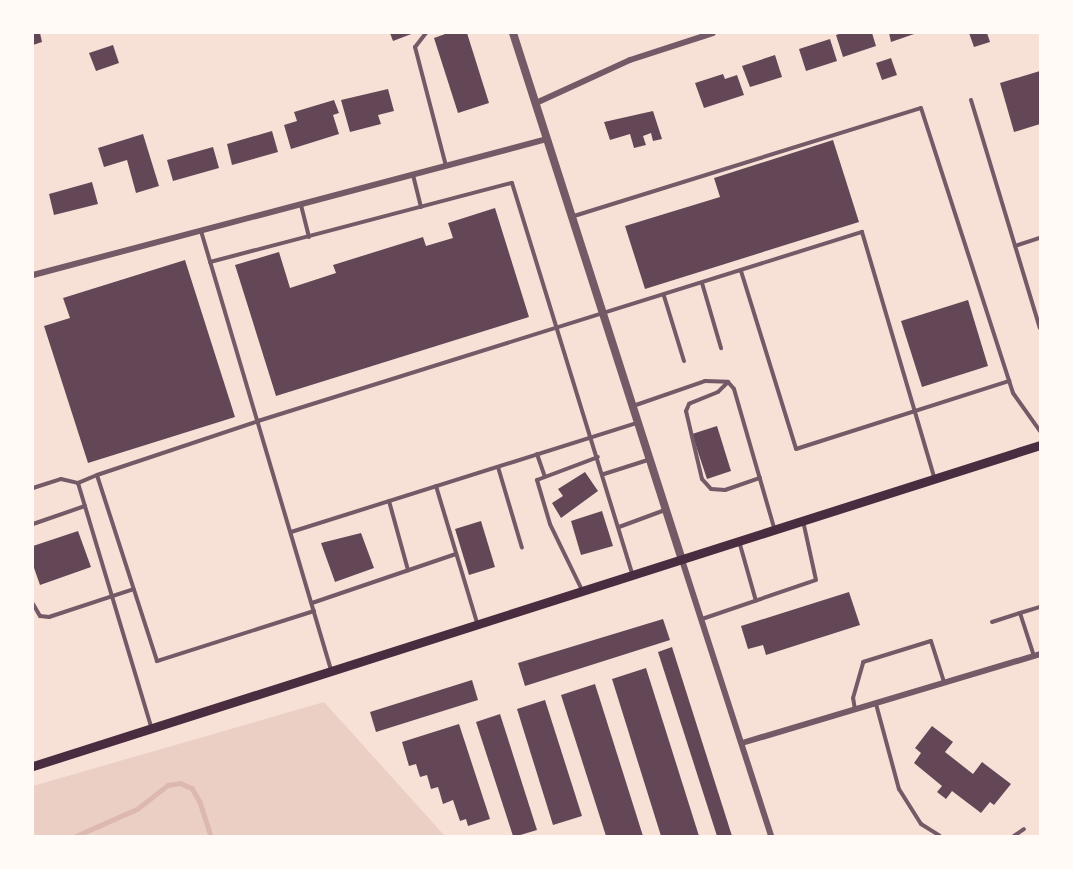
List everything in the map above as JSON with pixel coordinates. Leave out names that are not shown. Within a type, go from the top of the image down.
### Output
[{"type":"main road","points":[[33,766],[331,673],[1040,445]]},
{"type":"street","points":[[513,33],[771,836]]},
{"type":"street","points":[[536,103],[630,60],[713,33]]},
{"type":"street","points":[[33,275],[547,139]]},
{"type":"street","points":[[742,743],[1037,655]]},
{"type":"lane","points":[[426,33],[416,46],[446,166]]},
{"type":"lane","points":[[971,100],[1040,328]]},
{"type":"lane","points":[[572,216],[921,108],[1009,381],[1040,431]]},
{"type":"lane","points":[[413,175],[421,207]]},
{"type":"lane","points":[[210,262],[512,183],[593,436],[633,576]]},
{"type":"lane","points":[[301,205],[309,237]]},
{"type":"lane","points":[[201,231],[331,673]]},
{"type":"lane","points":[[33,488],[61,478],[78,483],[258,421],[664,296],[861,232],[935,478]]},
{"type":"lane","points":[[1015,246],[1040,238]]},
{"type":"lane","points":[[741,271],[796,449],[1009,381]]},
{"type":"lane","points":[[702,283],[721,348]]},
{"type":"lane","points":[[664,296],[684,361]]},
{"type":"lane","points":[[632,406],[705,381],[728,382],[734,389],[775,530]]},
{"type":"lane","points":[[728,382],[718,393],[689,404],[686,411],[702,479],[711,489],[724,490],[760,478]]},
{"type":"lane","points":[[291,532],[637,423]]},
{"type":"lane","points":[[537,454],[545,477]]},
{"type":"lane","points":[[583,592],[550,524],[537,480],[598,457]]},
{"type":"lane","points":[[604,474],[649,459]]},
{"type":"lane","points":[[498,467],[522,548]]},
{"type":"lane","points":[[97,476],[157,662],[314,611]]},
{"type":"lane","points":[[78,483],[152,728]]},
{"type":"lane","points":[[436,486],[478,626]]},
{"type":"lane","points":[[389,501],[408,570]]},
{"type":"lane","points":[[33,524],[85,506]]},
{"type":"lane","points":[[619,527],[665,510]]},
{"type":"lane","points":[[702,619],[816,580],[803,521]]},
{"type":"lane","points":[[739,541],[756,601]]},
{"type":"lane","points":[[312,603],[456,554]]},
{"type":"lane","points":[[33,604],[40,616],[49,617],[134,589]]},
{"type":"lane","points":[[992,622],[1040,607]]},
{"type":"lane","points":[[1020,613],[1037,655]]},
{"type":"lane","points":[[855,711],[854,698],[863,662],[931,641],[944,683]]},
{"type":"lane","points":[[876,704],[899,789],[921,825],[940,836]]},
{"type":"lane","points":[[1014,836],[1024,829]]},
{"type":"shaded area","points":[[324,702],[445,836],[33,836],[33,786]]},
{"type":"building","points":[[33,33],[40,33],[42,42],[33,45]]},
{"type":"building","points":[[390,33],[414,33],[393,41]]},
{"type":"building","points":[[448,33],[467,33],[489,103],[458,113],[434,38]]},
{"type":"building","points":[[872,33],[876,46],[843,57],[836,35]]},
{"type":"building","points":[[889,33],[917,33],[891,42]]},
{"type":"building","points":[[969,33],[987,33],[990,42],[974,47]]},
{"type":"building","points":[[830,39],[837,61],[806,71],[799,49]]},
{"type":"building","points":[[113,45],[119,63],[96,71],[89,53]]},
{"type":"building","points":[[775,55],[782,77],[750,87],[742,66]]},
{"type":"building","points":[[891,58],[897,75],[882,80],[876,63]]},
{"type":"building","points":[[1040,71],[1040,124],[1014,132],[1000,83]]},
{"type":"building","points":[[723,74],[725,79],[737,75],[744,95],[704,108],[695,83]]},
{"type":"building","points":[[388,89],[394,111],[378,115],[381,124],[350,132],[341,100]]},
{"type":"building","points":[[334,100],[339,113],[333,115],[339,134],[291,149],[284,125],[297,121],[294,112]]},
{"type":"building","points":[[653,111],[662,139],[653,141],[651,133],[643,136],[646,145],[634,148],[630,134],[610,140],[604,122]]},
{"type":"building","points":[[272,131],[278,152],[232,165],[227,144]]},
{"type":"building","points":[[143,134],[159,186],[136,193],[127,160],[104,167],[98,148]]},
{"type":"building","points":[[833,140],[859,222],[645,289],[625,226],[720,197],[714,178]]},
{"type":"building","points":[[213,147],[219,168],[173,181],[167,160]]},
{"type":"building","points":[[92,182],[98,204],[54,215],[49,194]]},
{"type":"building","points":[[495,208],[529,317],[276,396],[235,265],[279,252],[290,288],[336,273],[333,265],[423,237],[426,246],[453,238],[448,223]]},
{"type":"building","points":[[185,260],[235,417],[88,463],[44,326],[70,318],[63,298]]},
{"type":"building","points":[[968,300],[988,366],[922,387],[901,321]]},
{"type":"building","points":[[717,426],[731,471],[707,479],[692,434]]},
{"type":"building","points":[[585,472],[598,491],[561,518],[552,503],[563,496],[558,489]]},
{"type":"building","points":[[602,511],[613,546],[581,555],[571,521]]},
{"type":"building","points":[[481,521],[495,567],[469,575],[455,529]]},
{"type":"building","points":[[78,531],[91,567],[40,585],[33,565],[33,546]]},
{"type":"building","points":[[361,533],[374,568],[335,582],[321,543]]},
{"type":"building","points":[[849,592],[860,625],[766,655],[763,645],[748,649],[741,626]]},
{"type":"building","points":[[663,619],[670,640],[525,686],[518,663]]},
{"type":"building","points":[[672,647],[732,836],[717,836],[658,652]]},
{"type":"building","points":[[646,668],[699,836],[661,836],[612,679]]},
{"type":"building","points":[[472,680],[478,700],[376,732],[370,712]]},
{"type":"building","points":[[595,684],[643,836],[606,836],[561,695]]},
{"type":"building","points":[[545,700],[582,816],[553,825],[517,709]]},
{"type":"building","points":[[500,714],[537,830],[517,836],[513,836],[476,722]]},
{"type":"building","points":[[459,724],[490,819],[468,826],[466,819],[460,821],[453,800],[443,804],[438,787],[431,789],[427,775],[420,777],[416,764],[409,766],[402,742]]},
{"type":"building","points":[[932,726],[953,742],[945,752],[973,774],[982,762],[1011,784],[994,805],[990,802],[981,813],[952,791],[946,799],[937,792],[942,786],[914,763],[921,753],[915,748]]},
{"type":"waterway","points":[[76,836],[137,809],[168,785],[180,783],[192,788],[200,802],[211,836]]}]
